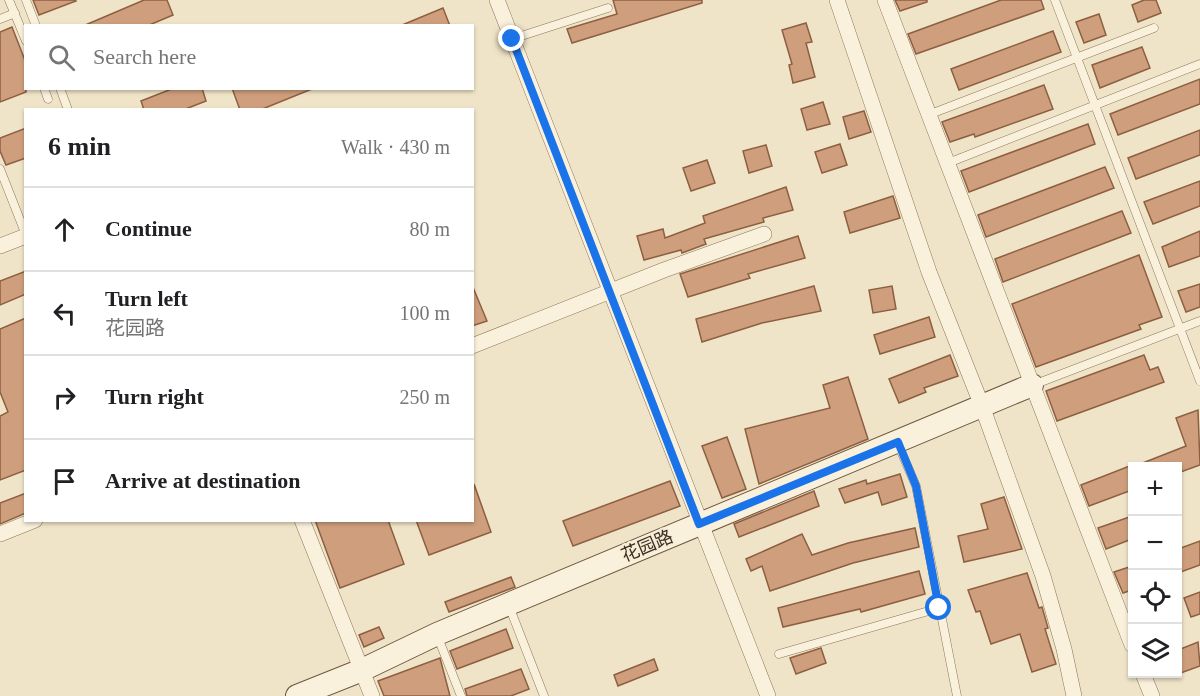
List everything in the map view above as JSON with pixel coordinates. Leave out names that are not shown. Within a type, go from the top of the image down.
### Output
[{"type":"street","points":[[497,0],[699,524],[768,696]]},
{"type":"street","points":[[837,0],[929,272],[982,406],[1043,576],[1064,649],[1074,696]]},
{"type":"street","points":[[885,0],[1128,635]]},
{"type":"street","points":[[474,345],[610,291],[764,234]]},
{"type":"street","points":[[0,246],[24,237]]},
{"type":"street","name":"花园路","points":[[297,696],[362,670],[437,634],[1032,385]]},
{"type":"street","points":[[0,534],[29,522]]},
{"type":"street","points":[[303,522],[372,696]]},
{"type":"street","points":[[1145,678],[1152,696]]},
{"type":"lane","points":[[9,0],[24,36]]},
{"type":"lane","points":[[26,0],[35,24]]},
{"type":"lane","points":[[1055,0],[1200,381]]},
{"type":"lane","points":[[512,39],[608,8]]},
{"type":"lane","points":[[0,19],[15,13]]},
{"type":"lane","points":[[928,115],[1154,28]]},
{"type":"lane","points":[[948,163],[1200,64]]},
{"type":"lane","points":[[45,90],[48,99]]},
{"type":"lane","points":[[61,90],[67,108]]},
{"type":"lane","points":[[0,169],[24,231]]},
{"type":"lane","points":[[1032,385],[1200,321]]},
{"type":"lane","points":[[898,442],[916,486],[957,696]]},
{"type":"lane","points":[[508,604],[544,696]]},
{"type":"lane","points":[[779,654],[939,608]]},
{"type":"lane","points":[[437,634],[461,696]]},
{"type":"building","points":[[33,0],[75,0],[76,1],[39,15]]},
{"type":"building","points":[[144,0],[167,0],[173,15],[152,24],[88,24]]},
{"type":"building","points":[[613,0],[702,0],[702,3],[572,43],[567,29],[617,14]]},
{"type":"building","points":[[895,0],[927,0],[927,2],[900,11]]},
{"type":"building","points":[[1001,0],[1041,0],[1044,9],[916,54],[908,34]]},
{"type":"building","points":[[1144,0],[1156,0],[1161,13],[1138,22],[1132,5]]},
{"type":"building","points":[[443,8],[449,24],[404,24]]},
{"type":"building","points":[[1099,14],[1106,35],[1084,43],[1076,22]]},
{"type":"building","points":[[806,23],[812,42],[806,43],[815,77],[793,83],[789,65],[792,64],[782,30]]},
{"type":"building","points":[[12,27],[24,58],[24,90],[26,92],[0,102],[0,32]]},
{"type":"building","points":[[1053,31],[1061,52],[959,90],[951,69]]},
{"type":"building","points":[[1142,47],[1150,68],[1100,88],[1092,65]]},
{"type":"building","points":[[1200,79],[1200,104],[1118,135],[1110,114]]},
{"type":"building","points":[[1044,85],[1053,109],[975,137],[974,134],[950,142],[942,122]]},
{"type":"building","points":[[169,90],[203,90],[206,101],[188,108],[143,108],[141,101]]},
{"type":"building","points":[[233,90],[310,90],[265,108],[239,108]]},
{"type":"building","points":[[823,102],[830,124],[807,130],[801,109]]},
{"type":"building","points":[[864,111],[871,132],[849,139],[843,117]]},
{"type":"building","points":[[1088,124],[1095,144],[969,192],[961,171]]},
{"type":"building","points":[[24,129],[24,159],[6,165],[0,151],[0,138]]},
{"type":"building","points":[[1200,130],[1200,155],[1136,179],[1128,158]]},
{"type":"building","points":[[840,144],[847,165],[822,173],[815,152]]},
{"type":"building","points":[[766,145],[772,166],[749,173],[743,151]]},
{"type":"building","points":[[707,160],[715,183],[691,191],[683,168]]},
{"type":"building","points":[[1105,167],[1114,188],[986,237],[978,215]]},
{"type":"building","points":[[1200,181],[1200,206],[1153,224],[1144,202]]},
{"type":"building","points":[[786,187],[793,210],[763,218],[764,222],[704,239],[706,244],[682,253],[681,250],[644,260],[637,236],[663,229],[665,238],[705,223],[703,216]]},
{"type":"building","points":[[893,196],[900,218],[850,233],[844,212]]},
{"type":"building","points":[[1122,211],[1131,233],[1003,282],[995,259]]},
{"type":"building","points":[[1200,231],[1200,256],[1169,267],[1162,247]]},
{"type":"building","points":[[798,236],[805,258],[748,274],[750,278],[688,297],[680,274]]},
{"type":"building","points":[[1139,255],[1162,317],[1139,325],[1141,329],[1036,367],[1012,304]]},
{"type":"building","points":[[24,272],[24,295],[0,305],[0,281]]},
{"type":"building","points":[[1200,284],[1200,307],[1186,312],[1178,291]]},
{"type":"building","points":[[814,286],[821,311],[762,323],[702,342],[696,319]]},
{"type":"building","points":[[892,286],[896,309],[873,313],[869,290]]},
{"type":"building","points":[[474,290],[487,321],[474,325]]},
{"type":"building","points":[[929,317],[935,337],[880,354],[874,335]]},
{"type":"building","points":[[24,319],[24,471],[0,480],[0,416],[8,412],[0,392],[0,329]]},
{"type":"building","points":[[950,355],[958,376],[924,388],[926,392],[899,403],[889,379]]},
{"type":"building","points":[[1144,355],[1150,370],[1158,367],[1164,382],[1057,421],[1046,391]]},
{"type":"building","points":[[848,377],[868,439],[759,484],[745,429],[830,408],[823,385]]},
{"type":"building","points":[[1198,410],[1200,465],[1182,472],[1182,462],[1145,462],[1186,446],[1176,418]]},
{"type":"building","points":[[727,437],[746,489],[722,498],[702,446]]},
{"type":"building","points":[[1128,467],[1128,491],[1089,506],[1081,485]]},
{"type":"building","points":[[900,474],[907,497],[882,505],[878,492],[845,503],[839,489],[866,480],[867,484]]},
{"type":"building","points":[[670,481],[680,506],[573,546],[563,521]]},
{"type":"building","points":[[474,484],[491,532],[429,555],[417,522],[474,522]]},
{"type":"building","points":[[814,491],[819,506],[739,537],[734,524]]},
{"type":"building","points":[[24,494],[24,514],[0,524],[0,503]]},
{"type":"building","points":[[1004,497],[1022,549],[964,562],[958,536],[988,529],[981,504]]},
{"type":"building","points":[[1128,517],[1128,541],[1106,549],[1098,528]]},
{"type":"building","points":[[316,522],[389,522],[404,564],[340,588]]},
{"type":"building","points":[[915,528],[919,547],[853,563],[770,591],[762,566],[751,571],[746,559],[802,534],[812,555],[848,543]]},
{"type":"building","points":[[1200,541],[1200,565],[1182,572],[1182,548]]},
{"type":"building","points":[[1128,567],[1128,591],[1123,593],[1114,572]]},
{"type":"building","points":[[919,571],[925,594],[861,612],[860,609],[783,627],[778,608]]},
{"type":"building","points":[[1027,573],[1039,608],[1042,607],[1048,628],[1045,629],[1056,664],[1032,672],[1020,634],[991,644],[980,611],[976,612],[968,590]]},
{"type":"building","points":[[511,577],[515,587],[449,612],[445,602]]},
{"type":"building","points":[[1200,592],[1200,614],[1191,617],[1184,598]]},
{"type":"building","points":[[379,627],[384,638],[364,647],[359,635]]},
{"type":"building","points":[[506,629],[513,648],[457,669],[450,651]]},
{"type":"building","points":[[1198,642],[1200,666],[1182,673],[1182,648]]},
{"type":"building","points":[[821,648],[826,663],[796,674],[790,658]]},
{"type":"building","points":[[440,658],[450,696],[384,696],[378,681]]},
{"type":"building","points":[[654,659],[658,670],[618,686],[614,675]]},
{"type":"building","points":[[521,669],[529,689],[511,696],[467,696],[465,689]]},
{"type":"route","points":[[512,39],[699,524],[898,442],[916,486],[916,499],[939,608]]}]
